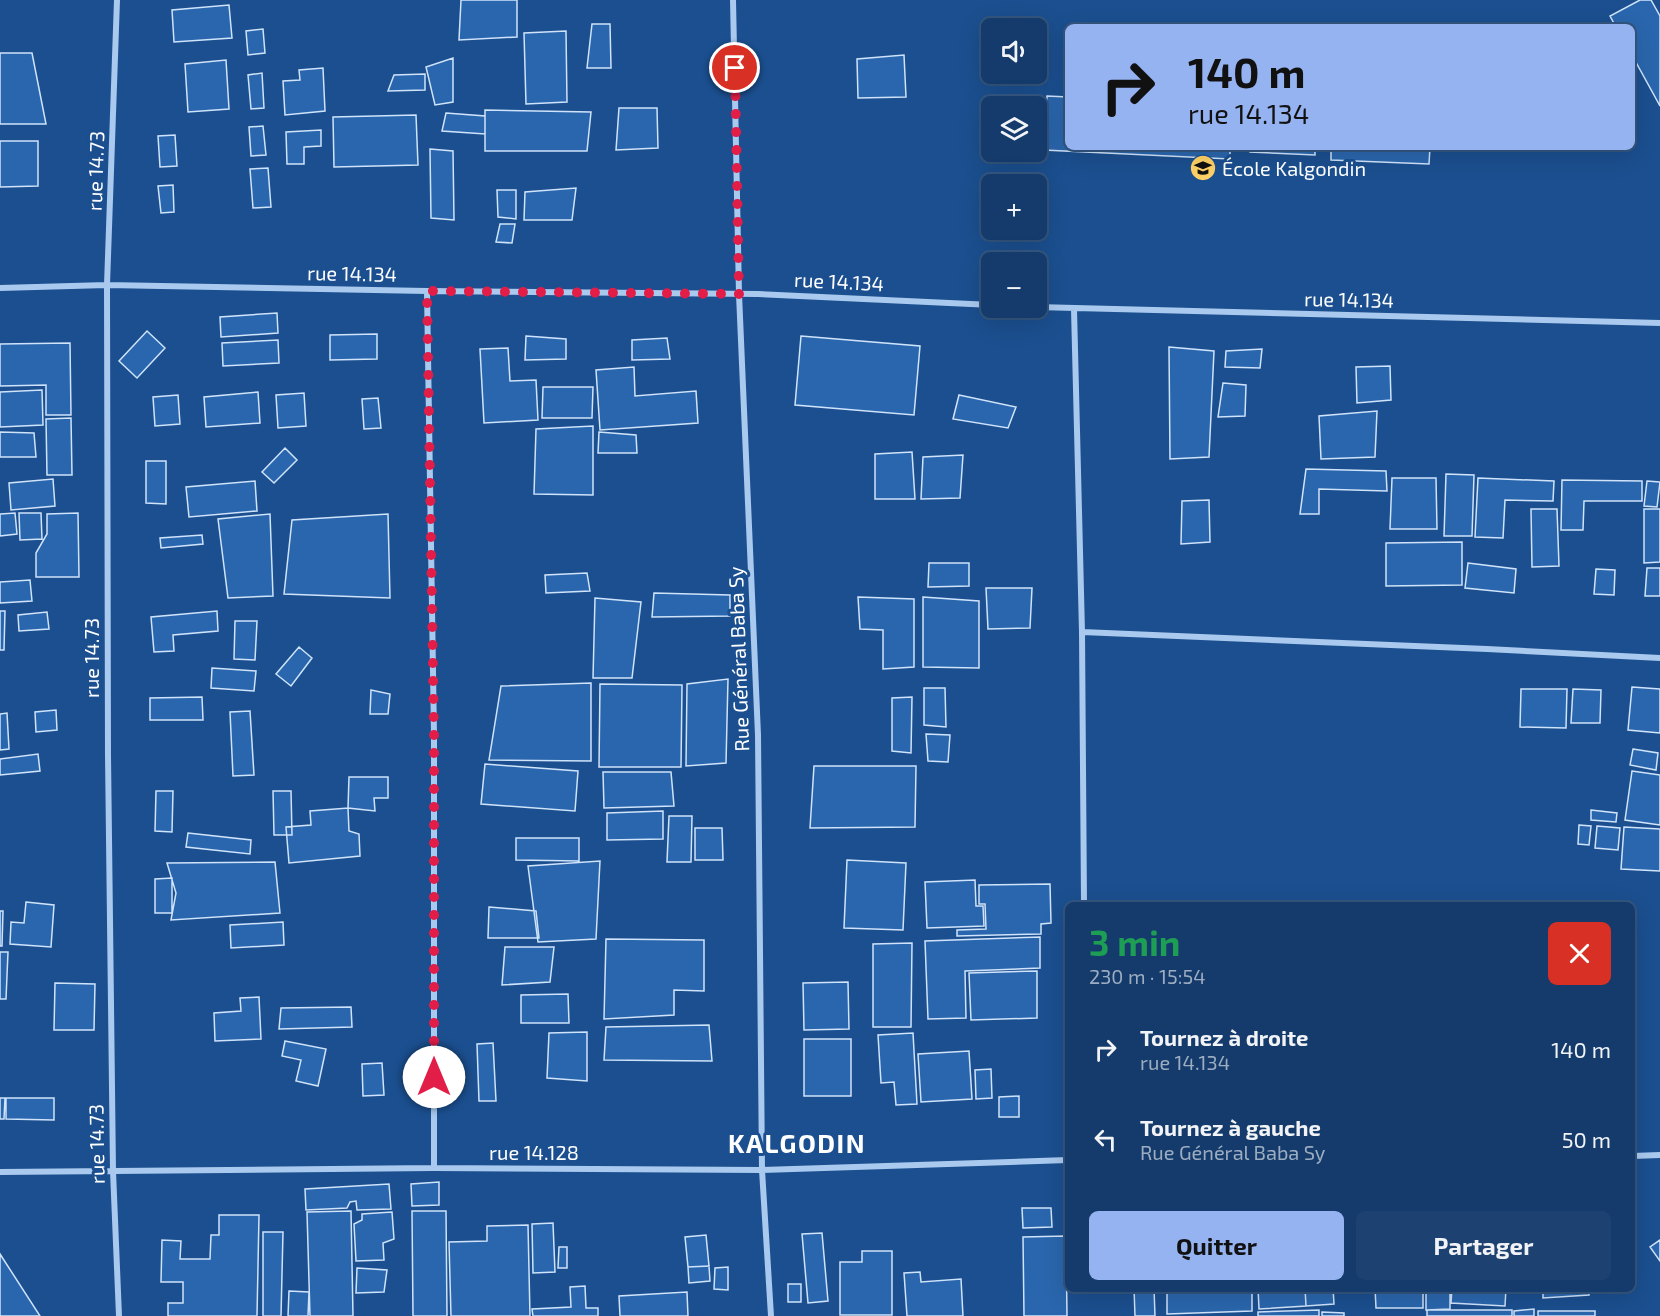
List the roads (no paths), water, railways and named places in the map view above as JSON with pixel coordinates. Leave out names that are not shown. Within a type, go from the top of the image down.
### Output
[{"type":"street","name":"rue 14.73","points":[[117,0],[107,285],[108,755],[113,1171],[119,1316]]},
{"type":"street","name":"Rue Général Baba Sy","points":[[733,0],[739,294],[758,735],[762,1170],[771,1316]]},
{"type":"street","name":"rue 14.134","points":[[0,288],[107,285],[739,294],[981,305]]},
{"type":"street","points":[[427,291],[434,735],[434,1168]]},
{"type":"street","name":"rue 14.134","points":[[1047,308],[1660,323]]},
{"type":"street","points":[[1074,309],[1082,632],[1084,902]]},
{"type":"street","points":[[1082,632],[1487,648],[1660,658]]},
{"type":"street","points":[[1635,1156],[1660,1155]]},
{"type":"street","name":"rue 14.128","points":[[0,1172],[434,1168],[762,1170],[1065,1160]]},
{"type":"place","name":"École Kalgondin","points":[[1203,168]]},
{"type":"district","name":"KALGODIN","points":[[797,1142]]}]
